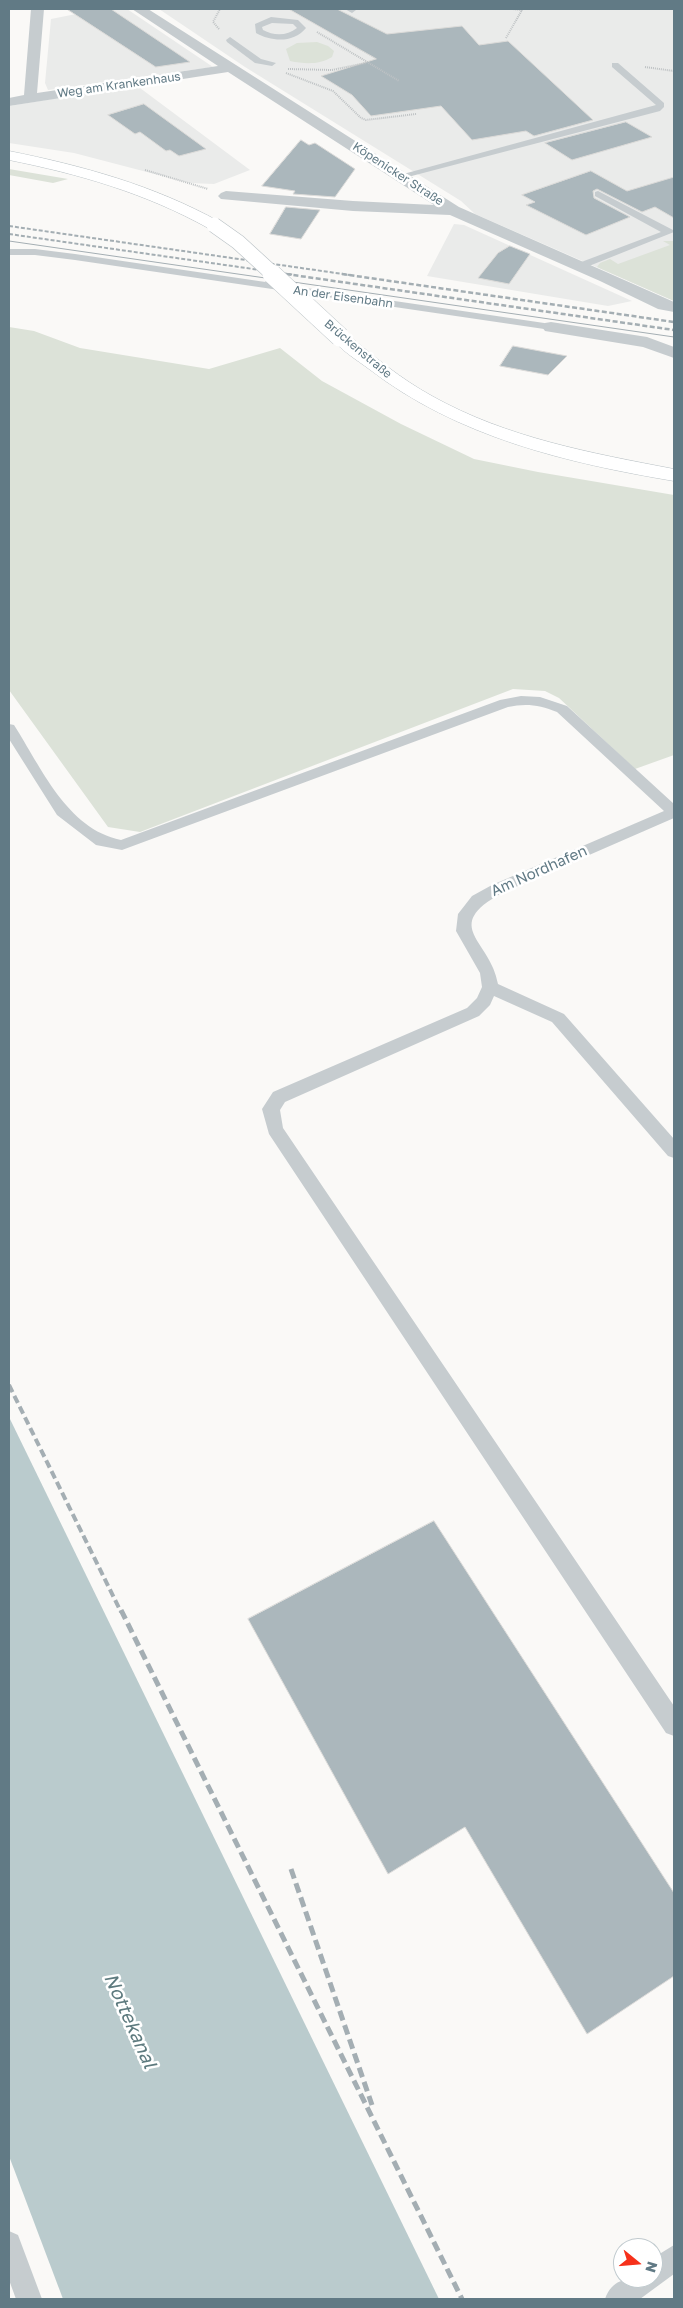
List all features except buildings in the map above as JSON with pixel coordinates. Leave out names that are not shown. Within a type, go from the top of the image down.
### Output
[{"type":"main road","name":"Brückenstraße","points":[[9,156],[121,183],[159,196],[186,208],[238,242],[369,362],[404,387],[454,414],[496,432],[547,447],[674,475]]},
{"type":"main road","name":"Brückenstraße","points":[[9,162],[70,170]]},
{"type":"street","points":[[32,98],[30,92],[37,9]]},
{"type":"street","name":"Köpenicker Straße","points":[[139,9],[453,210],[664,305],[674,307]]},
{"type":"street","name":"Weg am Krankenhaus","points":[[9,102],[229,68]]},
{"type":"street","points":[[226,196],[353,206],[453,210]]},
{"type":"street","name":"An der Eisenbahn","points":[[551,327],[647,342],[674,353]]},
{"type":"lane","points":[[230,40],[258,61],[272,65]]},
{"type":"lane","points":[[401,176],[657,109],[661,105],[615,65]]},
{"type":"lane","points":[[580,266],[669,232],[598,194]]},
{"type":"lane","name":"An der Eisenbahn","points":[[9,252],[35,252],[75,257],[551,327]]},
{"type":"lane","points":[[9,728],[62,812],[101,841],[122,845],[505,703],[523,700],[541,700],[562,709],[674,812]]},
{"type":"lane","name":"Am Nordhafen","points":[[490,987],[488,973],[464,931],[466,914],[477,900],[497,889],[674,812]]},
{"type":"lane","points":[[674,1151],[558,1018],[490,987],[484,1001],[473,1012],[279,1097],[271,1109],[275,1128],[674,1725]]},
{"type":"lane","points":[[9,2244],[29,2299]]},
{"type":"lane","points":[[663,2266],[674,2258]]},
{"type":"lane","points":[[618,2299],[633,2288]]},
{"type":"path","points":[[506,38],[522,10],[512,9]]},
{"type":"path","points":[[317,32],[399,81]]},
{"type":"path","points":[[258,61],[333,91],[361,118],[366,120],[416,114]]},
{"type":"path","points":[[272,65],[332,70],[366,63]]},
{"type":"shaded area","points":[[101,9],[127,9],[213,67],[48,90],[45,83],[51,19]]},
{"type":"shaded area","points":[[159,9],[674,9],[674,301],[475,214],[461,201],[245,67]]},
{"type":"shaded area","points":[[317,42],[328,46],[334,51],[332,57],[312,63],[290,61],[286,49],[297,43]]},
{"type":"shaded area","points":[[136,85],[250,170],[214,184],[189,183],[74,153],[9,143],[9,106]]},
{"type":"shaded area","points":[[9,169],[68,179],[53,183],[9,175]]},
{"type":"shaded area","points":[[454,224],[464,225],[632,301],[608,306],[427,276]]},
{"type":"shaded area","points":[[663,241],[674,241],[674,301],[597,267],[600,263],[610,259],[618,264],[670,245]]},
{"type":"shaded area","points":[[9,327],[34,331],[80,348],[209,369],[280,348],[322,381],[401,424],[474,459],[674,495],[674,755],[635,769],[559,698],[545,691],[513,689],[140,832],[108,827],[9,690]]},
{"type":"water","name":"Nottekanal","points":[[9,1417],[439,2299],[63,2299],[9,2156]]},
{"type":"tram line","points":[[9,241],[674,337]]},
{"type":"railway","points":[[9,226],[350,275]]},
{"type":"railway","points":[[9,234],[295,275]]},
{"type":"railway","points":[[286,274],[674,330]]},
{"type":"railway","points":[[342,274],[674,322]]},
{"type":"railway","points":[[9,1385],[121,1612]]},
{"type":"railway","points":[[121,1610],[462,2299]]},
{"type":"railway","points":[[291,1869],[372,2105]]}]
